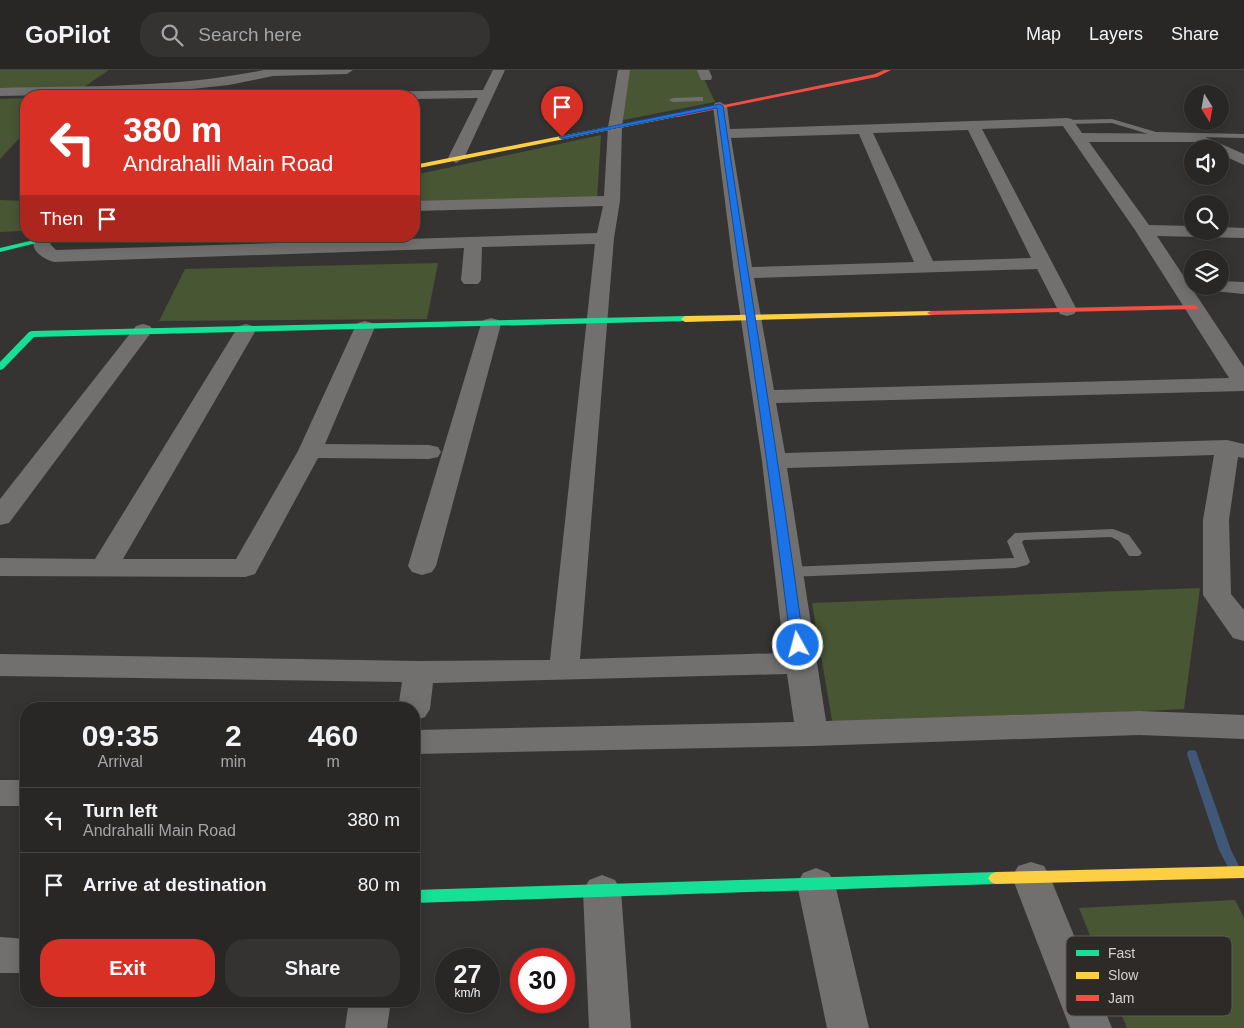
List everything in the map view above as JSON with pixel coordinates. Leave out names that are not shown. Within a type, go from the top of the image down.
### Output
[{"type":"street","points":[[103,90],[155,89],[229,81],[273,72],[347,70]]},
{"type":"street","points":[[456,158],[498,70]]},
{"type":"street","points":[[564,670],[605,238],[612,201],[615,127],[624,70]]},
{"type":"street","points":[[420,165],[615,127],[710,103],[877,75],[888,70]]},
{"type":"street","points":[[0,92],[20,92]]},
{"type":"street","points":[[420,96],[487,94]]},
{"type":"street","points":[[710,103],[723,134],[750,318],[774,461],[800,663],[812,734]]},
{"type":"street","points":[[723,134],[973,125],[1072,129],[1198,138],[1244,160]]},
{"type":"street","points":[[973,125],[1067,310]]},
{"type":"street","points":[[864,129],[926,267]]},
{"type":"street","points":[[1072,129],[1184,284]]},
{"type":"street","points":[[420,206],[612,201]]},
{"type":"street","points":[[1144,230],[1244,233]]},
{"type":"street","points":[[42,242],[42,246],[49,254],[54,256],[605,238]]},
{"type":"street","points":[[0,250],[34,242]]},
{"type":"street","points":[[470,280],[473,242]]},
{"type":"street","points":[[743,273],[1044,263]]},
{"type":"street","points":[[1229,287],[1244,288]]},
{"type":"street","points":[[1189,295],[1194,307],[1244,384]]},
{"type":"street","points":[[0,367],[32,334],[1194,307]]},
{"type":"street","points":[[422,566],[491,324]]},
{"type":"street","points":[[0,567],[103,569],[245,568],[310,452],[365,327]]},
{"type":"street","points":[[0,517],[143,330]]},
{"type":"street","points":[[103,569],[246,330]]},
{"type":"street","points":[[763,397],[1244,384]]},
{"type":"street","points":[[774,461],[1236,449],[1216,520],[1218,595],[1244,630]]},
{"type":"street","points":[[310,452],[429,452]]},
{"type":"street","points":[[0,665],[419,672],[800,663]]},
{"type":"street","points":[[415,702],[419,672]]},
{"type":"street","points":[[420,742],[812,734],[1139,723],[1244,727]]},
{"type":"street","points":[[0,793],[20,793]]},
{"type":"street","points":[[420,897],[1031,876],[1244,872]]},
{"type":"street","points":[[1031,876],[1066,965]]},
{"type":"street","points":[[816,884],[848,1028]]},
{"type":"street","points":[[602,891],[610,1028]]},
{"type":"street","points":[[0,955],[20,956]]},
{"type":"street","points":[[366,1028],[369,1007]]},
{"type":"street","points":[[1086,1016],[1091,1028]]},
{"type":"lane","points":[[672,100],[710,103]]},
{"type":"lane","points":[[1072,129],[1112,121],[1155,134],[1244,136]]},
{"type":"lane","points":[[788,572],[1022,562],[1014,541],[1020,536],[1113,533],[1124,538],[1134,553]]},
{"type":"green space","points":[[0,70],[109,70],[84,87],[0,89]]},
{"type":"green space","points":[[629,70],[700,70],[715,102],[623,120]]},
{"type":"green space","points":[[20,98],[20,137],[0,159],[0,99]]},
{"type":"green space","points":[[601,135],[597,199],[420,202],[420,174]]},
{"type":"green space","points":[[0,200],[20,201],[20,231],[0,232]]},
{"type":"green space","points":[[438,263],[427,319],[159,321],[185,269]]},
{"type":"green space","points":[[1200,588],[1184,709],[833,726],[812,603]]},
{"type":"green space","points":[[1235,900],[1244,918],[1244,1028],[1127,1028],[1122,1016],[1232,1016],[1232,936],[1090,936],[1079,908]]},
{"type":"waterway","points":[[1192,754],[1225,850],[1233,866]]},
{"type":"traffic: fast","points":[[0,250],[35,242]]},
{"type":"traffic: fast","points":[[0,367],[32,334],[685,319]]},
{"type":"traffic: fast","points":[[420,897],[996,878]]},
{"type":"traffic: slow","points":[[420,166],[678,115]]},
{"type":"traffic: slow","points":[[685,319],[931,313]]},
{"type":"traffic: slow","points":[[996,878],[1244,872]]},
{"type":"traffic: jam","points":[[678,115],[877,75],[888,70]]},
{"type":"traffic: jam","points":[[931,313],[1194,307]]},
{"type":"route","points":[[562,137],[720,106],[743,273],[774,461],[798,645]]}]
